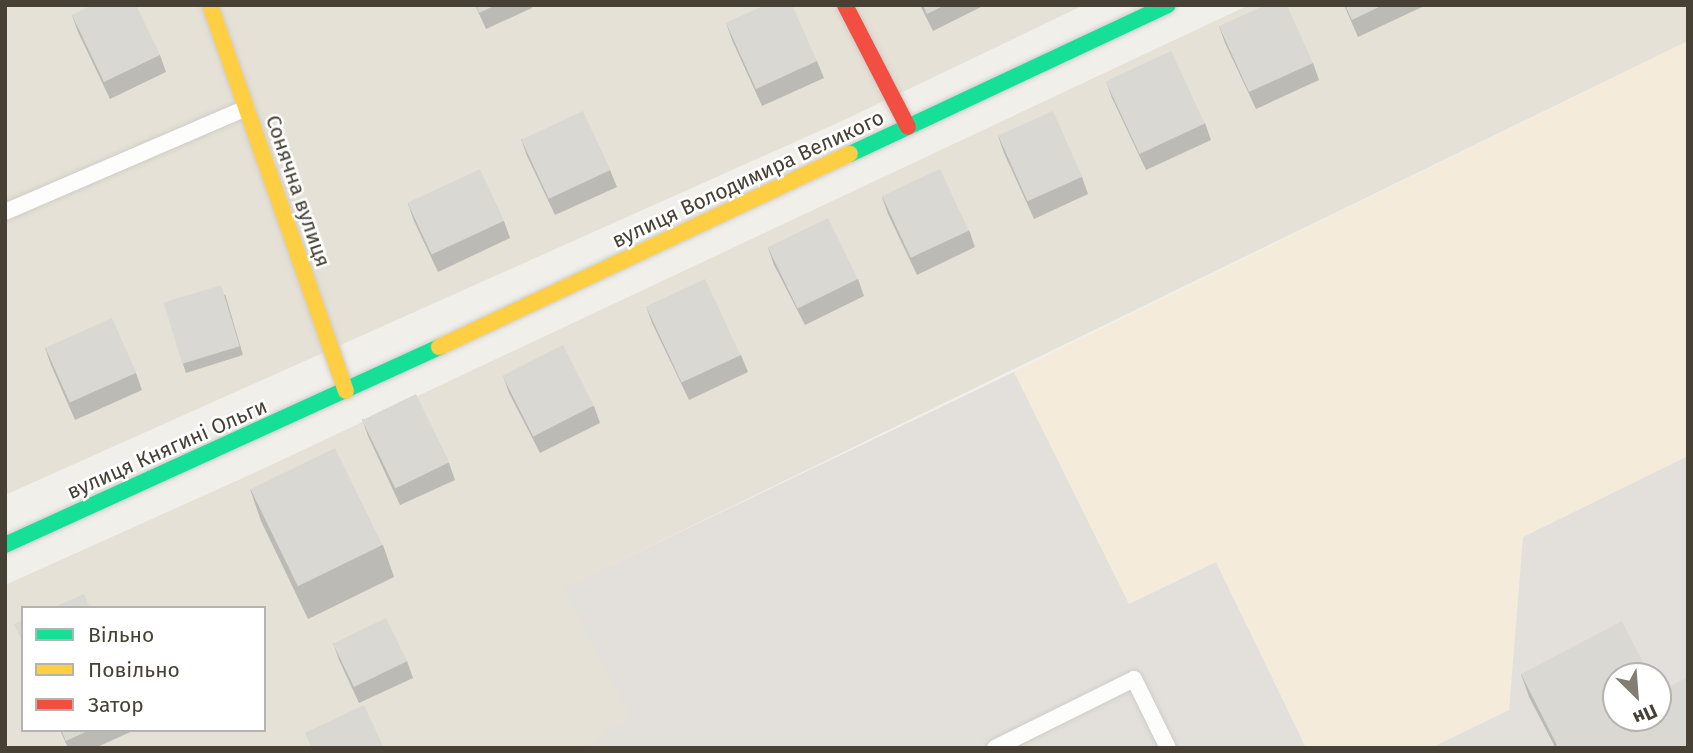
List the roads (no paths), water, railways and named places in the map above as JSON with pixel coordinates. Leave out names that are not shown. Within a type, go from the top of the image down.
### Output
[{"type":"street","name":"Сонячна вулиця","points":[[209,5],[346,391]]},
{"type":"street","points":[[845,5],[908,127]]},
{"type":"street","name":"вулиця Володимира Великого","points":[[346,391],[1168,5]]},
{"type":"street","name":"вулиця Княгині Ольги","points":[[5,545],[346,391]]},
{"type":"lane","points":[[5,212],[246,108]]},
{"type":"lane","points":[[995,748],[1134,680],[1168,748]]}]
